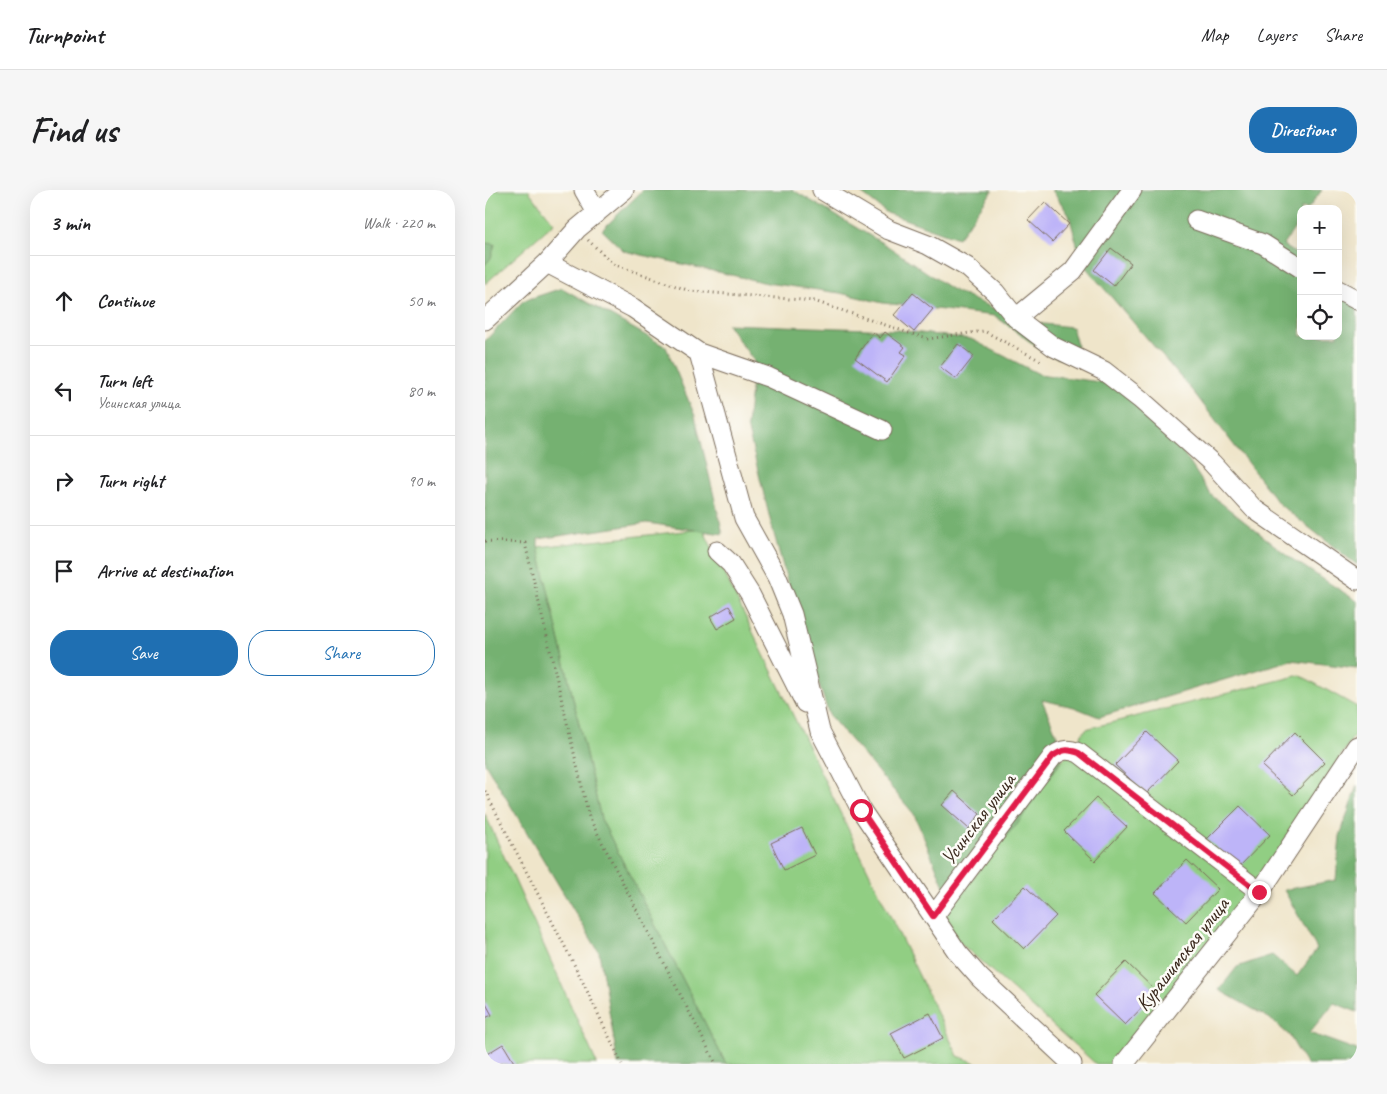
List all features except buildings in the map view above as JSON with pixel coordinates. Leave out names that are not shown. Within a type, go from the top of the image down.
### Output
[{"type":"street","points":[[584,190],[597,213]]},
{"type":"street","points":[[485,320],[547,263],[577,229],[624,190]]},
{"type":"street","points":[[822,190],[889,230],[928,245],[967,267],[995,292],[1017,318],[1054,347],[1104,371],[1212,463],[1254,508],[1357,580]]},
{"type":"street","points":[[1017,318],[1073,271],[1132,190]]},
{"type":"street","points":[[1196,220],[1263,244],[1297,265]]},
{"type":"street","points":[[547,263],[633,308],[699,353],[768,377],[881,430]]},
{"type":"street","points":[[1342,292],[1357,300]]},
{"type":"street","points":[[699,353],[745,518],[777,577],[791,614],[819,731]]},
{"type":"street","points":[[717,551],[731,564],[750,594],[861,810],[958,953],[980,978],[1072,1064]]},
{"type":"street","name":"Курашимская улица","points":[[1124,1064],[1259,892],[1357,746]]},
{"type":"street","name":"Усинская улица","points":[[933,916],[1053,756],[1069,749],[1079,753],[1259,892]]},
{"type":"path","points":[[577,229],[613,264],[690,291],[814,301],[927,339],[983,331],[1042,362]]},
{"type":"path","points":[[485,541],[525,543],[589,817],[716,1064]]},
{"type":"path","points":[[485,791],[580,976],[622,1064]]},
{"type":"green space","points":[[485,190],[528,190],[554,223],[485,284]]},
{"type":"green space","points":[[643,190],[793,190],[889,247],[956,292],[1025,322],[1072,327],[1077,345],[1074,363],[1048,355],[995,316],[883,303],[840,293],[767,283],[624,251],[602,230]]},
{"type":"green space","points":[[857,190],[993,190],[958,238],[887,213]]},
{"type":"green space","points":[[1052,190],[1322,190],[1311,205],[1297,205],[1297,225],[1283,245],[1297,254],[1297,340],[1342,340],[1342,287],[1357,297],[1357,565],[1279,504],[1195,394],[1082,263],[1069,215]]},
{"type":"green space","points":[[485,243],[495,244],[491,258],[485,265]]},
{"type":"green space","points":[[562,288],[666,347],[695,416],[723,534],[647,523],[538,539],[538,547],[601,819],[726,1064],[618,1064],[599,952],[485,763],[485,341],[523,301]]},
{"type":"green space","points":[[727,324],[896,330],[971,339],[1039,374],[1131,386],[1155,410],[1211,495],[1292,559],[1357,601],[1357,668],[1291,660],[1099,717],[1074,707],[1042,700],[1063,750],[1061,760],[1016,826],[946,891],[914,814],[829,715],[794,606],[747,426],[754,361]]},
{"type":"green space","points":[[703,529],[958,1056],[979,1064],[726,1064],[601,819],[538,547]]},
{"type":"green space","points":[[1300,675],[1357,707],[1357,731],[1251,894],[1117,1064],[1096,1064],[958,941],[945,915],[1086,729]]},
{"type":"green space","points":[[1357,785],[1357,1012],[1334,1003],[1309,1033],[1357,1050],[1357,1064],[1306,1064],[1289,1035],[1269,1018],[1219,990],[1237,967],[1272,955],[1297,976],[1317,949],[1284,890],[1336,880],[1340,836]]},
{"type":"green space","points":[[485,814],[597,1064],[485,1064]]},
{"type":"route","points":[[861,810],[933,916],[1053,756],[1069,749],[1079,753],[1259,892]]}]
